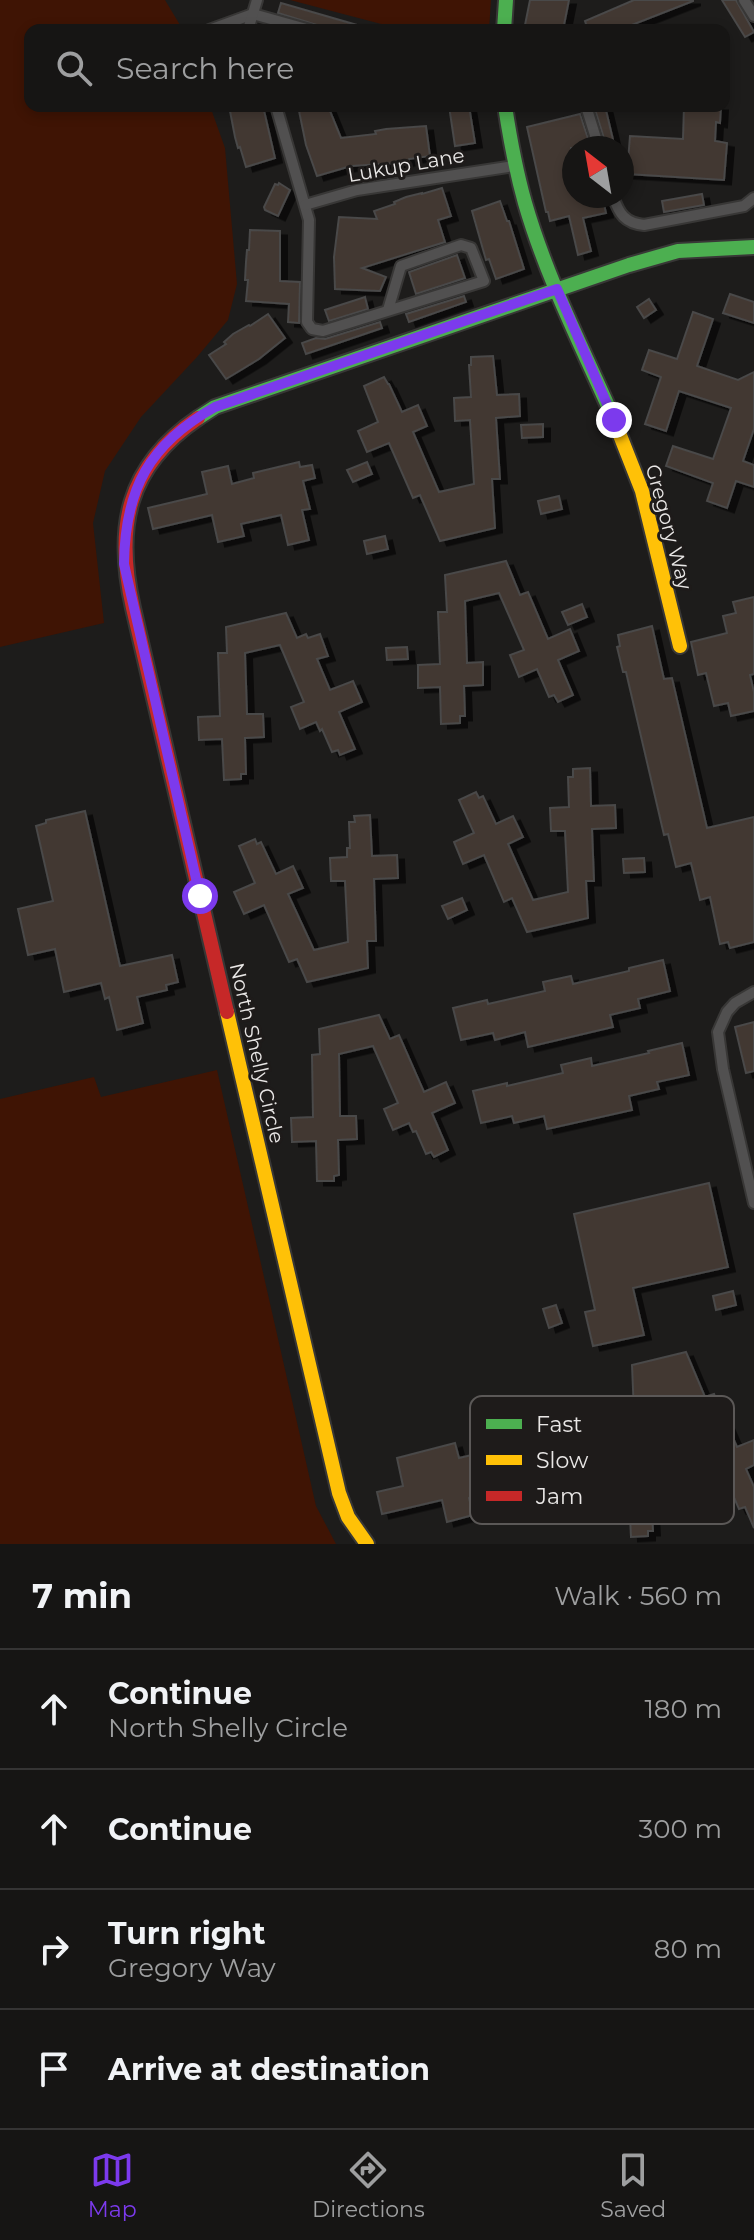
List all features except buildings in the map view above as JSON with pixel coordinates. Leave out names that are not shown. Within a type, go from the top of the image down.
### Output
[{"type":"street","points":[[250,24],[257,0]]},
{"type":"street","points":[[504,24],[506,0]]},
{"type":"street","points":[[744,0],[754,16]]},
{"type":"street","points":[[226,24],[253,14],[289,24]]},
{"type":"street","points":[[278,112],[309,220],[307,322],[312,329],[323,331],[484,281],[471,248],[461,245],[401,266],[388,310]]},
{"type":"street","name":"Gregory Way","points":[[506,112],[514,166],[534,234],[642,489],[680,646]]},
{"type":"street","points":[[588,112],[595,136]]},
{"type":"street","name":"Lukup Lane","points":[[305,205],[357,190],[514,166]]},
{"type":"street","points":[[618,208],[621,215],[635,225],[644,225],[744,206],[754,198]]},
{"type":"street","name":"North Shelly Circle","points":[[367,1544],[348,1517],[339,1493],[136,622],[124,564],[127,518],[137,486],[159,450],[194,419],[215,407],[629,265],[678,251],[754,247]]},
{"type":"street","points":[[754,992],[735,1003],[718,1032],[723,1069],[754,1203]]},
{"type":"shaded area","points":[[0,0],[165,0],[179,24],[24,24],[24,112],[212,112],[225,148],[237,284],[228,320],[141,417],[105,471],[93,523],[104,623],[0,647]]},
{"type":"shaded area","points":[[290,0],[491,0],[489,24],[381,24]]},
{"type":"shaded area","points":[[217,1070],[316,1506],[336,1544],[0,1544],[0,1099],[94,1077],[101,1097]]},
{"type":"traffic: fast","points":[[504,24],[506,0]]},
{"type":"traffic: fast","points":[[506,112],[533,230],[612,415]]},
{"type":"traffic: fast","points":[[198,418],[215,407],[629,265],[678,251],[754,247]]},
{"type":"traffic: slow","points":[[612,415],[642,491],[680,646]]},
{"type":"traffic: slow","points":[[227,1012],[339,1493],[348,1517],[367,1544]]},
{"type":"traffic: jam","points":[[198,418],[155,457],[141,479],[132,501],[125,551],[133,608],[227,1012]]},
{"type":"route","points":[[200,896],[124,564],[131,504],[137,486],[159,450],[177,432],[215,407],[557,289],[614,420]]}]
